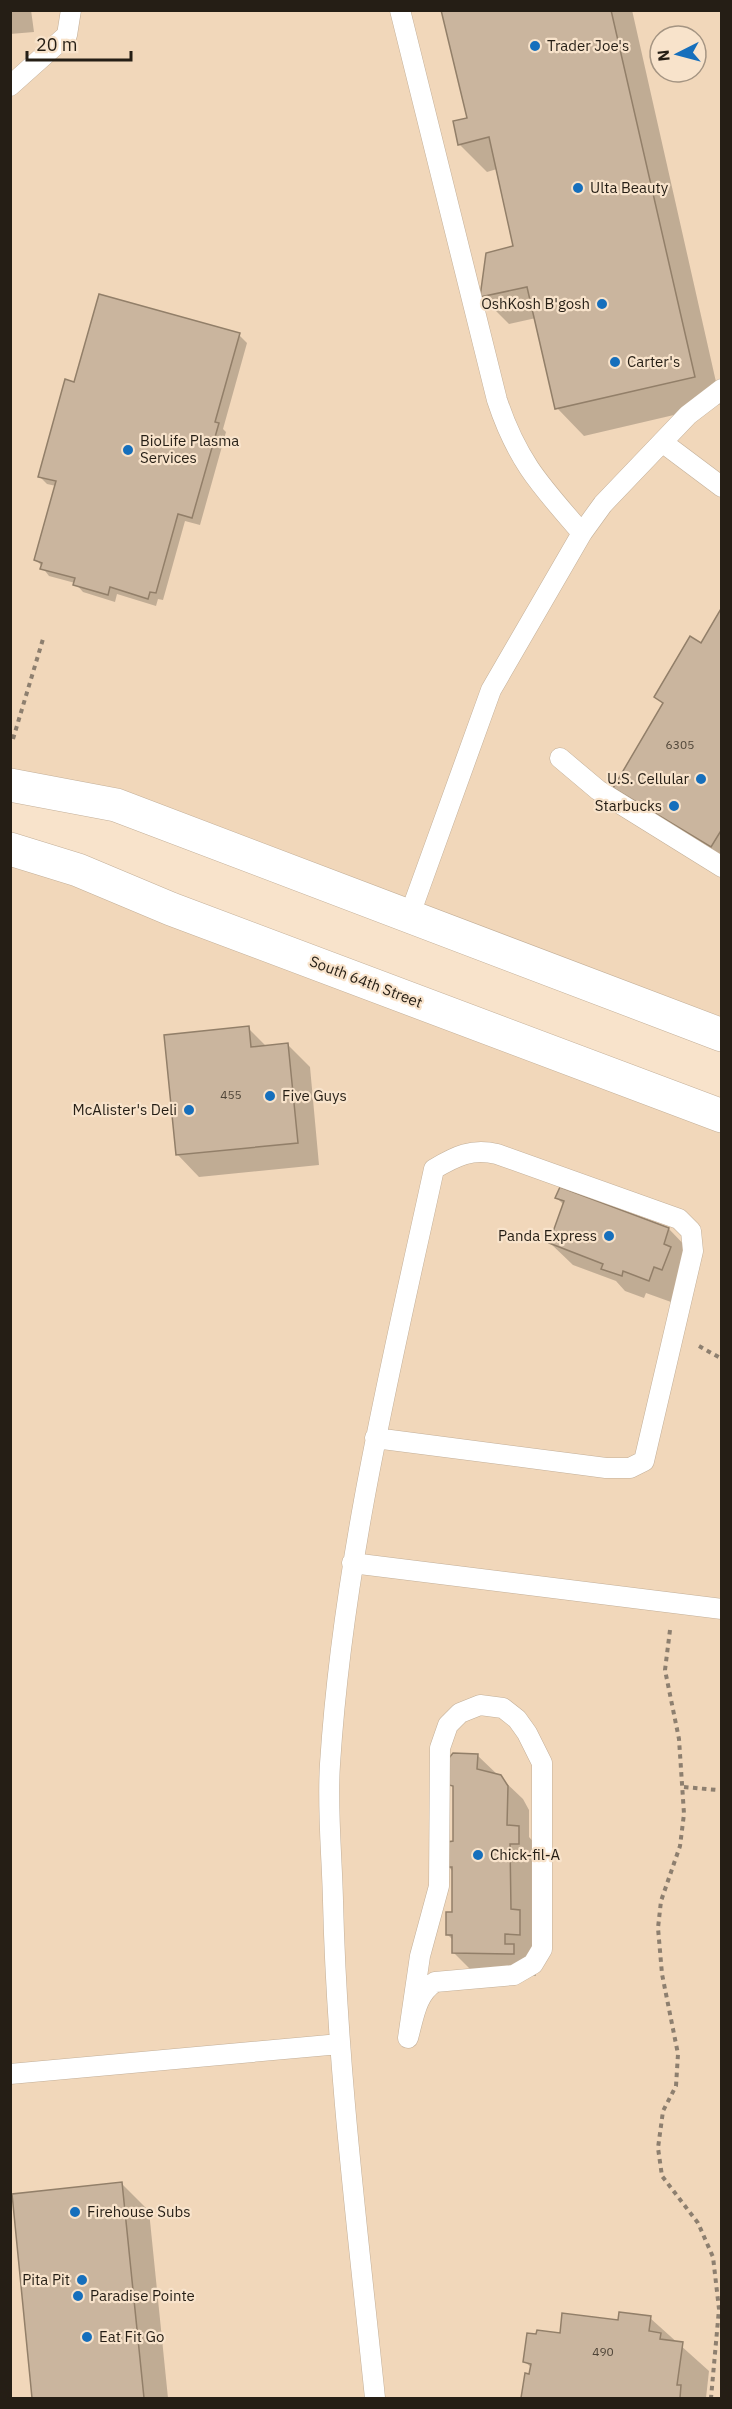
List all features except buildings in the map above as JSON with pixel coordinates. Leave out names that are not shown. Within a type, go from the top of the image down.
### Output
[{"type":"street","points":[[10,784],[116,805],[722,1035]]},
{"type":"street","name":"South 64th Street","points":[[10,849],[78,870],[171,909],[722,1116]]},
{"type":"lane","points":[[10,86],[67,35],[71,10]]},
{"type":"lane","points":[[400,10],[497,400],[508,434],[531,475],[582,533]]},
{"type":"lane","points":[[409,917],[490,690],[582,533],[603,504],[688,415],[722,389]]},
{"type":"lane","points":[[662,442],[722,488]]},
{"type":"lane","points":[[560,758],[597,790],[722,867]]},
{"type":"lane","points":[[375,1438],[606,1467],[630,1468],[644,1461],[693,1251],[691,1232],[679,1219],[497,1154],[480,1150],[460,1154],[434,1169],[375,1438],[352,1563],[329,1767],[340,2044],[375,2398]]},
{"type":"lane","points":[[352,1563],[722,1609]]},
{"type":"lane","points":[[480,1705],[503,1708],[517,1719],[543,1763],[542,1949],[533,1964],[514,1975],[435,1982],[425,1988],[419,1998],[408,2038],[420,1956],[439,1886],[441,1748],[448,1725],[460,1713],[480,1705]]},
{"type":"lane","points":[[10,2074],[340,2044]]},
{"type":"path","points":[[13,740],[43,639]]},
{"type":"path","points":[[670,1630],[665,1670],[679,1739],[684,1787],[680,1846],[662,1901],[658,1928],[662,1974],[678,2054],[676,2086],[663,2111],[658,2148],[662,2176],[698,2223],[713,2257],[719,2309],[711,2398]]},
{"type":"path","points":[[684,1787],[717,1790]]},
{"type":"shaded area","points":[[10,11],[721,11],[721,1042],[384,907],[11,785]]},
{"type":"shaded area","points":[[10,849],[721,1116],[721,2398],[11,2398]]},
{"type":"place","name":"Trader Joe's","points":[[535,46]]},
{"type":"place","name":"Ulta Beauty","points":[[578,188]]},
{"type":"place","name":"OshKosh B'gosh","points":[[602,304]]},
{"type":"place","name":"Carter's","points":[[615,362]]},
{"type":"place","name":"BioLife Plasma Services","points":[[128,450]]},
{"type":"place","name":"U.S. Cellular","points":[[701,779]]},
{"type":"place","name":"Starbucks","points":[[674,806]]},
{"type":"place","name":"Five Guys","points":[[270,1096]]},
{"type":"place","name":"McAlister's Deli","points":[[189,1110]]},
{"type":"place","name":"Panda Express","points":[[609,1236]]},
{"type":"place","name":"Chick-fil-A","points":[[478,1855]]},
{"type":"place","name":"Firehouse Subs","points":[[75,2212]]},
{"type":"place","name":"Pita Pit","points":[[82,2280]]},
{"type":"place","name":"Paradise Pointe","points":[[78,2296]]},
{"type":"place","name":"Eat Fit Go","points":[[87,2337]]}]
